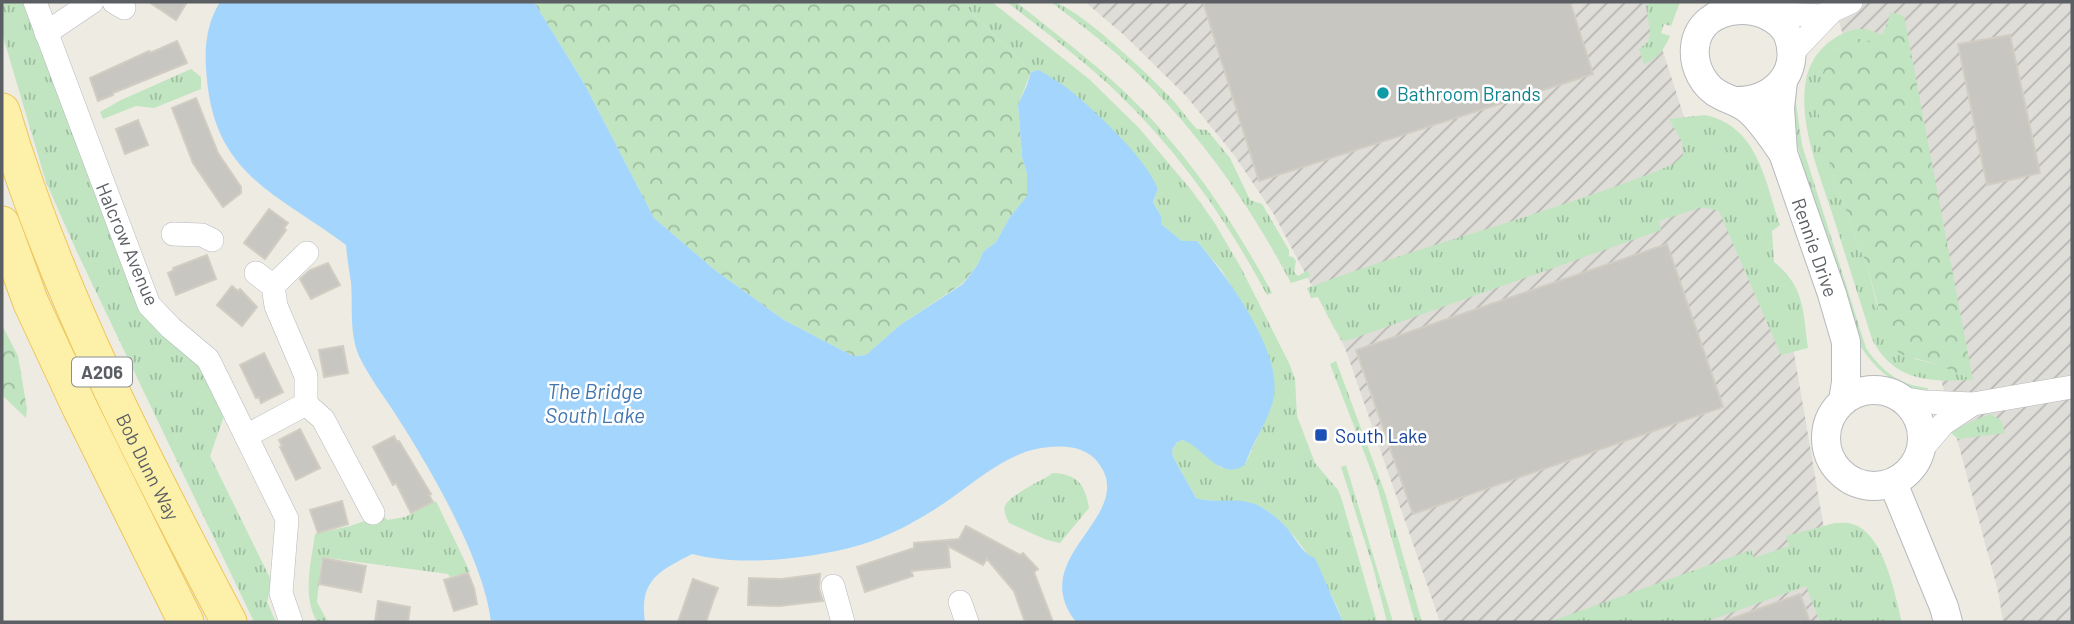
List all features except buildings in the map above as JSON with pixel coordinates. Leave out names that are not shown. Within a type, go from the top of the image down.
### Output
[{"type":"main road","name":"Bob Dunn Way","points":[[2,111],[21,174],[63,282],[102,371],[229,622]]},
{"type":"main road","name":"Bob Dunn Way","points":[[2,224],[41,326],[186,622]]},
{"type":"street","name":"Halcrow Avenue","points":[[35,2],[149,305],[171,328],[208,359],[287,519],[281,593],[291,622]]},
{"type":"street","points":[[46,33],[92,2]]},
{"type":"street","name":"Rennie Drive","points":[[1759,7],[1742,4],[1728,6],[1715,13],[1705,12],[1695,48],[1695,62],[1700,75],[1714,91],[1748,109],[1762,123],[1783,153]]},
{"type":"street","points":[[1759,7],[1821,16],[1842,6]]},
{"type":"street","points":[[1791,54],[1842,6]]},
{"type":"street","points":[[1759,7],[1786,31],[1791,54]]},
{"type":"street","name":"Rennie Drive","points":[[1791,54],[1783,81],[1780,108],[1783,153],[1846,342],[1843,401],[1833,413],[1827,428],[1826,444],[1830,459],[1842,474],[1857,484],[1875,487],[1893,483]]},
{"type":"street","points":[[1734,100],[1761,98],[1783,81]]},
{"type":"street","points":[[173,234],[202,235],[212,240]]},
{"type":"street","points":[[307,253],[265,280],[306,376],[306,404],[323,419],[373,513]]},
{"type":"street","name":"Rennie Drive","points":[[1846,342],[1893,395],[1911,407],[1919,420],[1921,450]]},
{"type":"street","points":[[1843,401],[1863,392],[1925,402],[1973,404],[2072,387]]},
{"type":"street","points":[[246,436],[306,404]]},
{"type":"street","points":[[1948,622],[1893,483],[1906,475],[1921,450],[1943,425],[1973,404]]},
{"type":"street","points":[[833,586],[843,622]]},
{"type":"shaded area","points":[[1085,2],[1647,2],[1690,135],[1784,294],[1828,552],[1848,622],[1440,622],[1345,348],[1273,213],[1234,155],[1186,96],[1124,35]]},
{"type":"shaded area","points":[[1833,2],[2072,2],[2072,622],[2003,622],[1998,591],[1891,194]]},
{"type":"green space","points":[[2,2],[30,2],[143,308],[206,372],[226,410],[210,456],[272,582],[267,602],[276,622],[254,622],[46,182],[2,33]]},
{"type":"green space","points":[[534,2],[961,2],[1031,72],[1018,105],[1022,157],[1027,174],[1027,196],[1010,217],[996,242],[983,252],[978,264],[963,283],[900,325],[866,355],[853,356],[784,320],[716,271],[654,218],[585,85]]},
{"type":"green space","points":[[961,2],[992,2],[1089,79],[1139,128],[1192,191],[1214,222],[1240,266],[1289,363],[1295,379],[1297,416],[1315,463],[1341,497],[1377,622],[1343,622],[1308,555],[1282,523],[1268,511],[1247,502],[1196,498],[1173,457],[1172,450],[1177,442],[1190,442],[1221,468],[1245,465],[1270,409],[1247,312],[1222,271],[1197,241],[1182,241],[1161,224],[1162,218],[1153,202],[1158,189],[1120,138],[1057,82],[1039,70],[1031,72]]},
{"type":"green space","points":[[1007,2],[1016,2],[1075,48],[1152,120],[1209,190],[1272,293],[1267,295],[1215,209],[1154,131],[1095,72]]},
{"type":"green space","points":[[1051,2],[1062,5],[1093,27],[1160,87],[1197,129],[1207,130],[1230,158],[1250,200],[1262,204],[1289,250],[1289,256],[1296,261],[1294,272],[1298,276],[1308,270],[1310,277],[1291,283],[1255,220],[1193,133],[1118,55]]},
{"type":"green space","points":[[1651,2],[1680,2],[1671,26],[1664,24],[1661,33],[1670,36],[1665,45],[1657,56],[1644,64],[1639,49],[1648,42],[1650,30],[1646,6]]},
{"type":"green space","points":[[1891,12],[1904,16],[1973,380],[1939,365],[1900,354],[1888,342],[1867,266],[1832,174],[1817,107],[1821,78],[1831,52],[1847,40],[1860,39],[1880,43]]},
{"type":"green space","points":[[1856,29],[1884,35],[1880,43],[1854,40],[1831,52],[1832,174],[1867,266],[1878,309],[1915,359],[1939,365],[1973,380],[1928,379],[1902,371],[1891,364],[1872,339],[1817,166],[1808,132],[1804,97],[1806,80],[1817,54],[1838,36]]},
{"type":"green space","points":[[191,69],[201,77],[201,89],[154,108],[136,106],[103,119],[100,112],[121,100]]},
{"type":"green space","points":[[1797,83],[1796,103],[1802,145],[1866,348],[1892,376],[1908,384],[1928,388],[1928,392],[1907,387],[1889,377],[1861,347],[1804,171],[1793,128],[1791,101]]},
{"type":"green space","points":[[1705,115],[1723,121],[1737,131],[1757,158],[1780,225],[1772,231],[1774,262],[1792,281],[1801,301],[1808,348],[1781,355],[1719,211],[1702,207],[1659,221],[1661,230],[1349,340],[1343,341],[1318,297],[1311,298],[1307,288],[1583,198],[1674,164],[1683,155],[1682,142],[1669,119]]},
{"type":"green space","points":[[2,325],[18,356],[27,409],[26,418],[2,395]]},
{"type":"green space","points":[[1336,361],[1386,496],[1422,622],[1415,622],[1377,486],[1330,364]]},
{"type":"green space","points":[[1990,414],[2001,420],[2005,433],[1958,439],[1949,431]]},
{"type":"green space","points":[[1346,465],[1393,622],[1387,622],[1373,567],[1341,467]]},
{"type":"green space","points":[[1053,473],[1069,476],[1079,482],[1089,508],[1060,543],[1009,523],[1004,510],[1013,497]]},
{"type":"green space","points":[[436,501],[470,572],[450,577],[448,574],[328,558],[321,561],[317,602],[328,622],[317,622],[312,612],[309,590],[315,534],[383,515],[387,520],[405,517]]},
{"type":"green space","points":[[1835,523],[1852,524],[1863,529],[1872,539],[1892,581],[1902,622],[1820,622],[1806,586],[1705,622],[1549,622],[1751,550],[1754,558],[1789,546],[1786,536]]},
{"type":"water","name":"The Bridge South Lake","points":[[220,2],[534,2],[585,85],[654,218],[716,271],[784,320],[853,356],[866,355],[900,325],[963,284],[978,264],[983,252],[996,242],[1010,217],[1027,196],[1027,174],[1022,157],[1018,105],[1031,72],[1039,70],[1082,100],[1143,164],[1158,189],[1153,202],[1162,218],[1161,224],[1182,241],[1197,241],[1209,256],[1251,316],[1270,361],[1274,382],[1273,401],[1245,465],[1236,469],[1220,466],[1183,440],[1177,442],[1172,450],[1173,457],[1196,498],[1255,504],[1283,524],[1302,549],[1315,558],[1343,622],[1076,622],[1064,598],[1063,576],[1071,556],[1105,499],[1106,480],[1096,460],[1083,451],[1068,447],[1047,447],[1011,458],[915,521],[860,545],[776,560],[732,560],[692,554],[654,578],[645,596],[645,622],[491,622],[478,571],[454,515],[359,356],[353,329],[346,245],[254,179],[237,161],[223,139],[213,113],[206,59],[211,20]]},
{"type":"place","name":"Bathroom Brands","points":[[1383,93]]},
{"type":"place","name":"South Lake","points":[[1321,435]]}]
